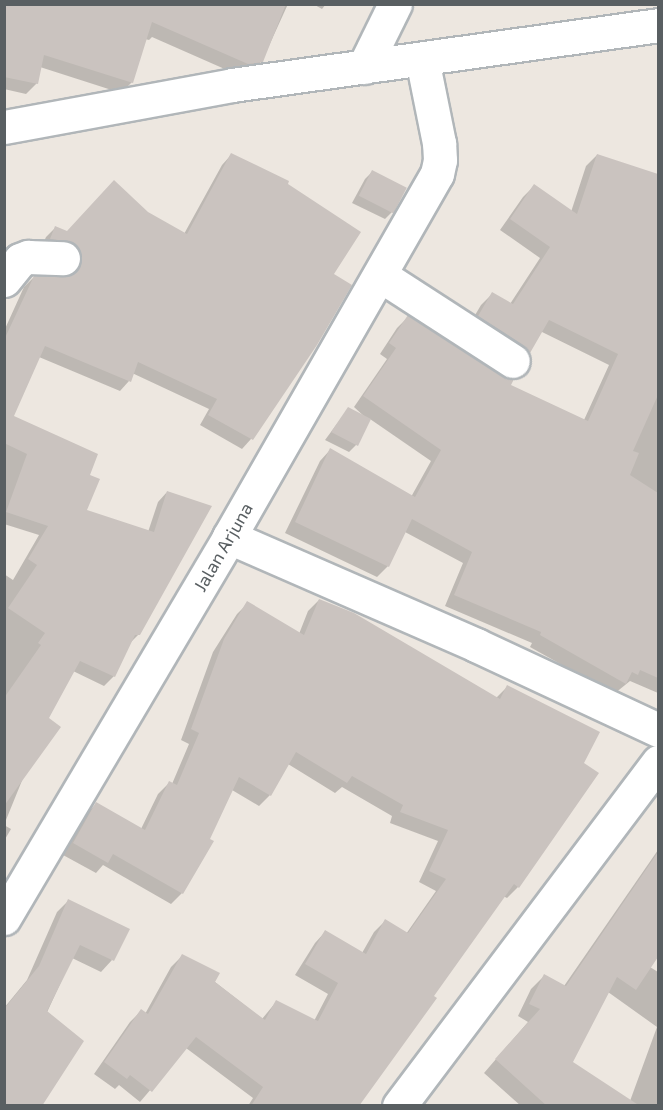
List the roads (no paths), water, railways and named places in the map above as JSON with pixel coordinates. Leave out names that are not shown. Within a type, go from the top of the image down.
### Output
[{"type":"street","points":[[364,67],[394,4]]},
{"type":"street","points":[[4,127],[232,85],[364,67],[423,63],[658,25]]},
{"type":"street","name":"Jalan Arjuna","points":[[4,918],[229,537],[437,174],[440,160],[423,63]]},
{"type":"street","points":[[4,280],[20,260],[28,257],[63,258]]},
{"type":"street","points":[[380,275],[513,361]]},
{"type":"street","points":[[229,537],[476,645],[658,730]]},
{"type":"street","points":[[399,1106],[658,762]]}]
